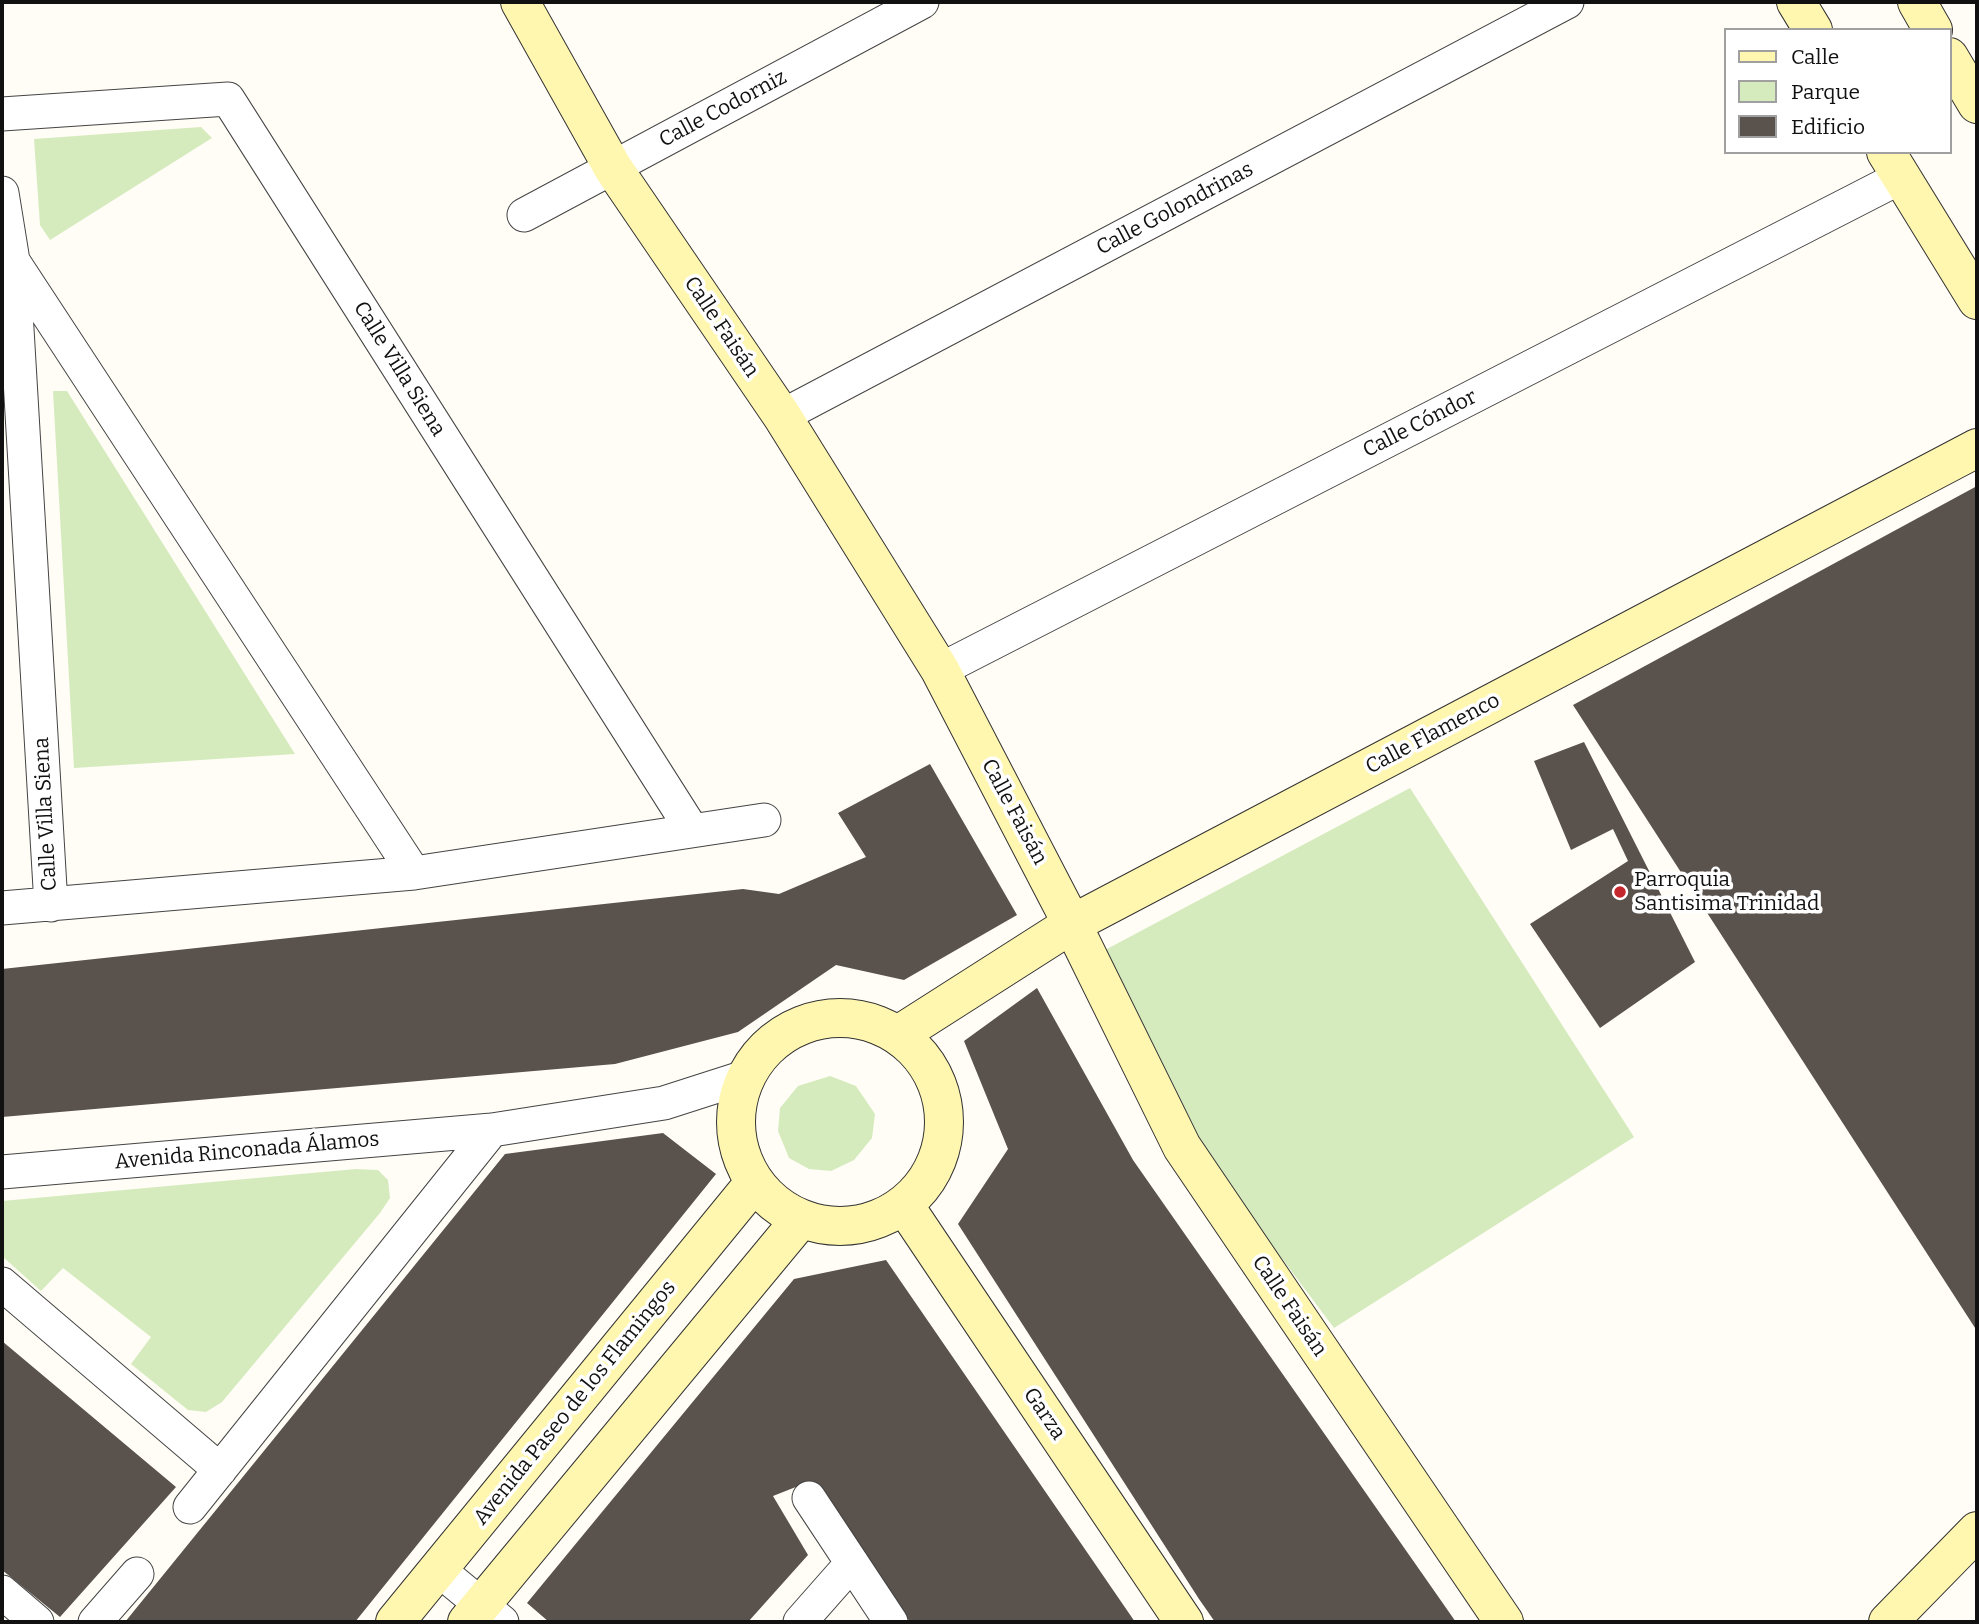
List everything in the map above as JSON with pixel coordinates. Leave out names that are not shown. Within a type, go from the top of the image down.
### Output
[{"type":"main road","name":"Calle Faisán","points":[[520,2],[613,168],[782,416],[940,670],[1072,924],[1182,1147],[1504,1622]]},
{"type":"main road","points":[[1796,2],[1811,28]]},
{"type":"main road","points":[[1917,2],[1932,28]]},
{"type":"main road","points":[[1951,60],[1977,104]]},
{"type":"main road","points":[[1894,165],[1977,300]]},
{"type":"main road","name":"Calle Flamenco","points":[[898,1035],[1072,924],[1977,448]]},
{"type":"main road","points":[[830,1018],[866,1020],[898,1035],[922,1057],[938,1086],[944,1118],[940,1151],[926,1181],[904,1205],[872,1222],[836,1227],[800,1220],[775,1205],[754,1183],[738,1150],[735,1113],[745,1077],[766,1048],[795,1027],[830,1018]]},
{"type":"main road","name":"Avenida Paseo de los Flamingos","points":[[395,1622],[754,1183]]},
{"type":"main road","name":"Garza","points":[[904,1205],[1184,1622]]},
{"type":"main road","points":[[483,1617],[800,1220]]},
{"type":"main road","points":[[1888,1622],[1977,1531]]},
{"type":"street","name":"Calle Codorniz","points":[[524,215],[922,2]]},
{"type":"street","name":"Calle Golondrinas","points":[[782,416],[1567,2]]},
{"type":"street","name":"Calle Villa Siena","points":[[2,114],[228,99],[692,830]]},
{"type":"street","name":"Calle Cóndor","points":[[940,670],[1894,165]]},
{"type":"street","name":"Calle Villa Siena","points":[[2,193],[13,261],[51,905]]},
{"type":"street","name":"Calle Villa Siena","points":[[13,261],[414,873]]},
{"type":"street","name":"Calle Villa Siena","points":[[2,908],[414,873],[764,820]]},
{"type":"street","name":"Avenida Rinconada Álamos","points":[[2,1172],[492,1129],[664,1103],[745,1077]]},
{"type":"street","points":[[190,1507],[492,1129]]},
{"type":"street","points":[[2,1284],[220,1469]]},
{"type":"street","points":[[809,1498],[891,1622]]},
{"type":"street","points":[[800,1622],[852,1563]]},
{"type":"street","points":[[439,1570],[483,1617]]},
{"type":"street","points":[[95,1622],[137,1574]]},
{"type":"street","points":[[2,1592],[37,1622]]},
{"type":"green space","points":[[201,127],[212,138],[50,240],[40,225],[34,139]]},
{"type":"green space","points":[[53,391],[67,391],[295,754],[74,768]]},
{"type":"green space","points":[[1410,788],[1634,1137],[1334,1328],[1190,1136],[1105,950]]},
{"type":"green space","points":[[830,1076],[856,1086],[875,1114],[872,1138],[854,1160],[831,1171],[809,1169],[789,1158],[778,1131],[780,1108],[798,1086]]},
{"type":"green space","points":[[356,1169],[378,1170],[388,1180],[390,1198],[222,1402],[206,1412],[188,1410],[131,1364],[151,1337],[63,1268],[41,1291],[2,1256],[2,1201]]},
{"type":"building","points":[[1977,486],[1977,1331],[1573,705]]},
{"type":"building","name":"Parroquia Santisima Trinidad","points":[[1584,742],[1695,962],[1600,1028],[1530,924],[1628,861],[1613,829],[1571,850],[1534,761]]},
{"type":"building","points":[[930,764],[1017,915],[904,980],[836,965],[738,1032],[615,1064],[2,1117],[2,969],[743,889],[779,894],[866,857],[838,813]]},
{"type":"building","points":[[1037,988],[1133,1160],[1456,1622],[1215,1622],[1199,1599],[958,1224],[1008,1149],[964,1041]]},
{"type":"building","points":[[663,1133],[716,1174],[355,1622],[125,1622],[505,1154]]},
{"type":"building","points":[[886,1260],[1135,1622],[910,1622],[811,1481],[773,1496],[808,1555],[748,1622],[549,1622],[527,1603],[794,1279]]},
{"type":"building","points":[[2,1341],[176,1487],[60,1617],[2,1570]]},
{"type":"place","name":"Parroquia Santisima Trinidad","points":[[1620,892]]}]
